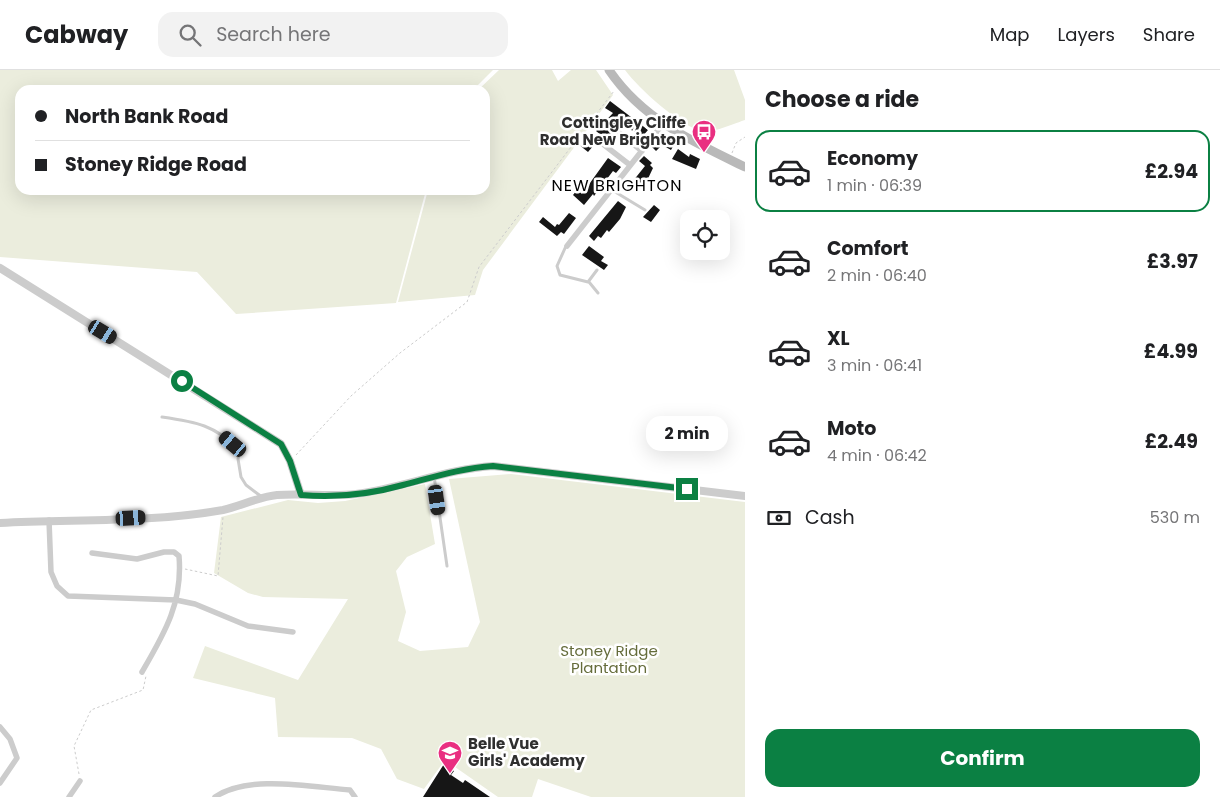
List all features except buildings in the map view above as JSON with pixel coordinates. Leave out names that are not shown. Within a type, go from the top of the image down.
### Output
[{"type":"main road","points":[[609,70],[634,101],[662,125],[745,167]]},
{"type":"street","points":[[567,246],[662,125]]},
{"type":"street","points":[[613,128],[642,151]]},
{"type":"street","points":[[598,141],[630,165]]},
{"type":"street","points":[[0,268],[281,444],[290,461],[301,495]]},
{"type":"street","points":[[0,523],[166,516],[224,510],[263,498],[357,494],[402,485],[471,467],[493,466],[745,496]]},
{"type":"street","points":[[49,520],[51,572],[57,586],[68,596],[176,600],[195,604],[248,626],[293,632]]},
{"type":"street","points":[[92,553],[137,559],[164,552],[174,552],[178,556],[180,567],[176,600],[170,622],[142,672]]},
{"type":"street","points":[[0,727],[10,738],[16,758],[0,783]]},
{"type":"street","points":[[69,797],[80,782]]},
{"type":"street","points":[[215,797],[223,792],[254,784],[350,790],[355,797]]},
{"type":"lane","points":[[611,189],[645,210]]},
{"type":"lane","points":[[567,246],[556,266],[560,275],[589,282],[598,293]]},
{"type":"lane","points":[[589,282],[597,270]]},
{"type":"lane","points":[[162,417],[198,422],[220,433],[240,450],[238,469],[246,485],[263,498]]},
{"type":"lane","points":[[434,476],[447,566]]},
{"type":"path","points":[[290,461],[351,396],[400,354],[467,302],[480,267],[620,84]]},
{"type":"path","points":[[733,161],[732,149],[736,143],[745,137]]},
{"type":"path","points":[[180,567],[218,576],[224,510]]},
{"type":"path","points":[[80,782],[74,746],[91,710],[143,690],[148,678],[142,672]]},
{"type":"green space","points":[[0,70],[493,70],[478,85],[15,85],[15,195],[425,195],[396,303],[236,314],[197,272],[0,257]]},
{"type":"green space","points":[[499,70],[552,70],[558,81],[571,70],[596,70],[613,95],[483,270],[475,295],[398,302],[427,195],[490,195],[490,85],[483,85]]},
{"type":"green space","points":[[625,70],[734,70],[745,100],[745,120],[708,132],[695,129],[661,106]]},
{"type":"green space","name":"Stoney Ridge Plantation","points":[[511,474],[745,502],[745,797],[591,797],[538,779],[532,797],[498,797],[445,760],[424,789],[397,779],[381,749],[352,738],[278,737],[275,698],[193,678],[205,646],[298,680],[348,599],[263,597],[248,593],[214,573],[221,517],[288,500],[318,503],[345,501],[425,484],[435,544],[407,557],[396,571],[406,612],[398,641],[420,651],[468,647],[480,622],[449,479]]},
{"type":"place","name":"Cottingley Cliffe Road New Brighton","points":[[704,153]]},
{"type":"place","name":"Belle Vue Girls' Academy","points":[[450,774]]},
{"type":"district","name":"NEW BRIGHTON","points":[[617,185]]},
{"type":"route","points":[[182,381],[281,444],[297,478],[301,495],[319,497],[357,494],[402,485],[471,467],[493,466],[687,489]]}]
